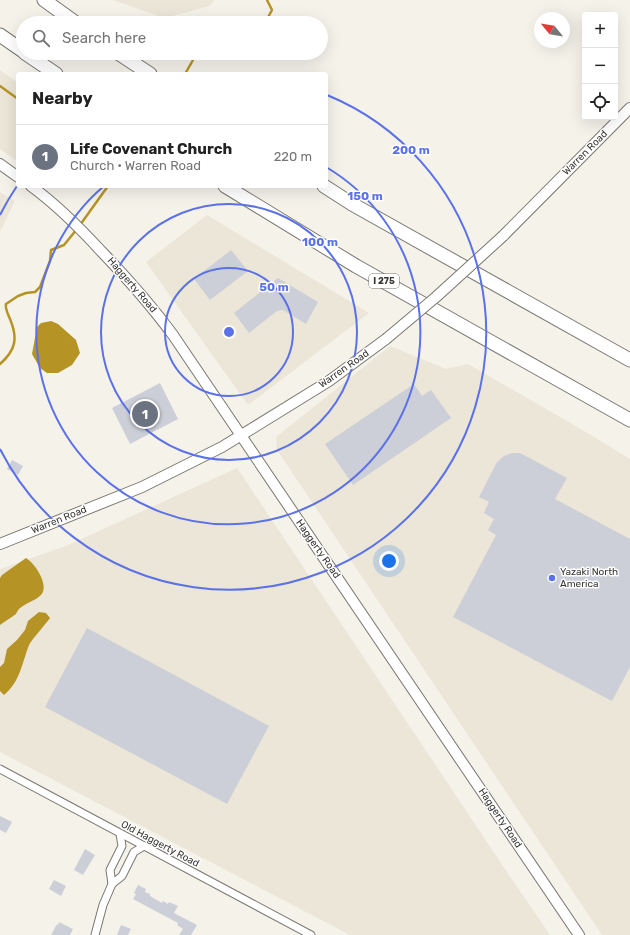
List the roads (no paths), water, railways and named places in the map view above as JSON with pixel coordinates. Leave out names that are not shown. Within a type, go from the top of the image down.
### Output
[{"type":"highway","points":[[44,0],[66,16]]},
{"type":"highway","points":[[0,35],[16,46]]},
{"type":"highway","points":[[36,60],[53,72]]},
{"type":"highway","points":[[129,60],[147,72]]},
{"type":"highway","name":"I 275","points":[[228,188],[356,266],[630,420]]},
{"type":"highway","points":[[327,188],[359,208],[630,360]]},
{"type":"main road","name":"Warren Road","points":[[0,544],[154,481],[222,447],[329,381],[386,339],[436,297],[503,236],[630,108]]},
{"type":"main road","points":[[0,164],[16,176]]},
{"type":"main road","name":"Haggerty Road","points":[[33,188],[74,222],[118,268],[157,314],[191,360],[579,935]]},
{"type":"street","name":"Old Haggerty Road","points":[[0,769],[312,935]]},
{"type":"street","points":[[112,884],[110,870],[122,846],[120,834]]},
{"type":"street","points":[[95,935],[103,905],[112,884],[122,876],[134,852],[144,846]]},
{"type":"waterway","points":[[267,0],[272,10],[269,16]]},
{"type":"waterway","points":[[186,72],[193,60]]},
{"type":"waterway","points":[[0,86],[16,98]]},
{"type":"waterway","points":[[80,225],[107,188]]},
{"type":"waterway","points":[[0,364],[12,349],[15,338],[13,326],[6,310],[6,304],[18,296],[35,292],[40,287],[50,261],[51,250],[64,245],[77,229]]},
{"type":"place","name":"Life Covenant Church","points":[[145,414]]},
{"type":"place","name":"Yazaki North America","points":[[552,578]]}]
